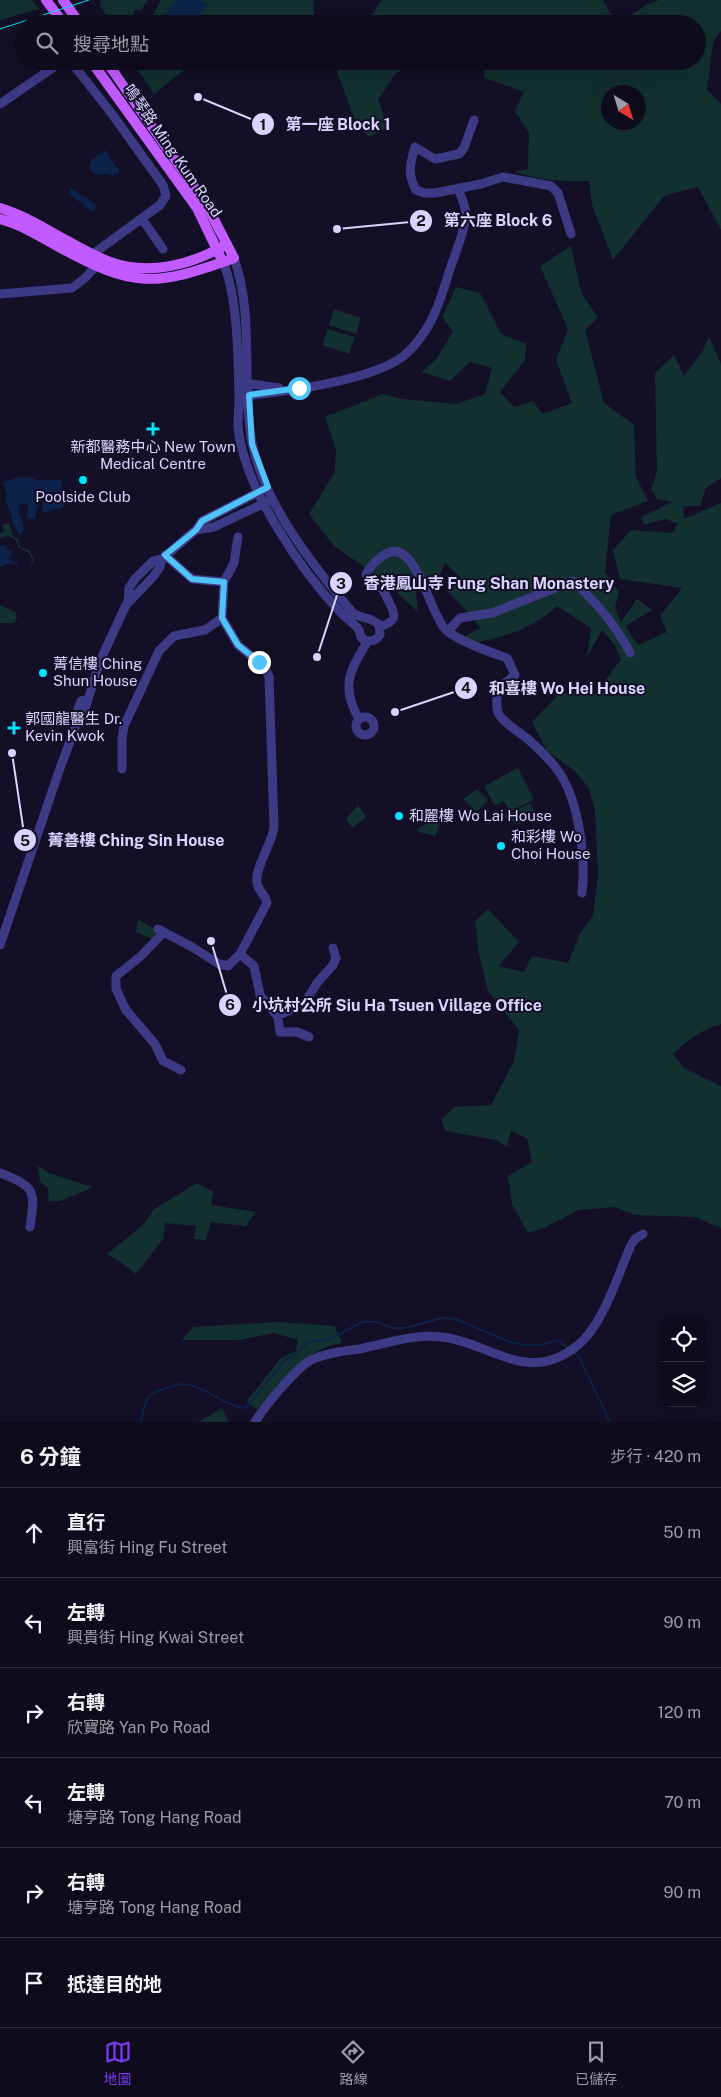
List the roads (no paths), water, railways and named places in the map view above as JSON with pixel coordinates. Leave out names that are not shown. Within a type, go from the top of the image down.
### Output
[{"type":"main road","points":[[46,0],[57,15]]},
{"type":"main road","points":[[63,0],[74,15]]},
{"type":"main road","name":"鳴琴路 Ming Kum Road","points":[[98,70],[197,208],[223,262]]},
{"type":"main road","name":"鳴琴路 Ming Kum Road","points":[[112,70],[206,204],[234,258]]},
{"type":"main road","points":[[0,208],[26,218],[93,254],[127,266],[155,268],[186,262],[218,250],[227,244]]},
{"type":"main road","points":[[0,219],[22,227],[95,267],[124,277],[152,280],[180,276],[234,258]]},
{"type":"street","points":[[0,104],[49,70]]},
{"type":"street","points":[[77,70],[112,114],[165,190],[163,202],[93,254]]},
{"type":"street","points":[[474,120],[464,148],[459,154],[435,159],[415,147],[410,161],[409,176],[416,190],[424,193],[435,193],[482,184],[503,177],[551,186],[558,193],[571,234]]},
{"type":"street","points":[[239,396],[289,389],[366,374],[392,364],[407,353],[432,320],[440,303],[466,214],[458,188]]},
{"type":"street","points":[[142,219],[163,249]]},
{"type":"street","points":[[234,258],[240,276],[245,319],[252,444],[268,487],[292,532],[336,593],[359,617],[371,619],[377,622],[380,627],[381,631],[378,638],[368,641],[349,676],[350,692],[359,719]]},
{"type":"street","points":[[223,262],[231,289],[239,396],[238,428],[244,455],[264,503],[305,570],[337,608],[359,630],[362,637],[368,641]]},
{"type":"street","points":[[0,294],[72,288],[86,278],[95,267]]},
{"type":"street","points":[[238,384],[248,383],[289,389]]},
{"type":"street","points":[[0,945],[79,716],[78,708],[81,701],[87,699],[100,661],[128,602],[129,588],[153,561],[164,557],[196,530],[202,521],[268,487]]},
{"type":"street","points":[[196,530],[214,526],[273,498]]},
{"type":"street","points":[[181,1070],[163,1061],[155,1044],[126,1010],[115,984],[116,976],[141,956],[160,931],[224,966],[228,966],[240,954],[267,903],[260,892],[256,874],[269,846],[274,827],[269,678],[261,664],[238,645],[222,618],[224,582],[234,563],[238,537]]},
{"type":"street","points":[[380,627],[394,619],[395,614],[382,588],[367,577],[366,574],[380,558],[389,552],[397,551],[404,554],[417,569],[432,607],[448,631],[490,652],[507,658],[514,670],[514,676],[498,689],[498,712],[502,718],[530,741],[556,768],[571,794],[584,876],[582,893]]},
{"type":"street","points":[[164,557],[192,579],[224,582]]},
{"type":"street","points":[[448,631],[460,618],[492,613],[573,581],[595,600],[622,637],[630,653]]},
{"type":"street","points":[[122,769],[124,726],[159,650],[174,636],[205,630],[222,618]]},
{"type":"street","points":[[359,630],[362,624],[371,619]]},
{"type":"street","points":[[277,1016],[304,1004],[317,983],[333,965],[336,958],[333,948]]},
{"type":"street","points":[[240,954],[254,966],[260,995],[277,1016],[280,1032],[297,1032],[309,1037]]},
{"type":"street","points":[[0,1173],[17,1181],[32,1192],[34,1198],[30,1227]]},
{"type":"street","points":[[255,1422],[304,1365],[321,1356],[409,1338],[432,1336],[457,1340],[506,1359],[522,1362],[545,1361],[564,1354],[577,1346],[593,1330],[631,1245],[635,1239],[643,1234]]},
{"type":"water","points":[[176,0],[200,0],[207,5],[199,15],[164,15]]},
{"type":"water","points":[[105,150],[120,172],[116,175],[115,173],[112,176],[108,174],[95,175],[89,168],[91,160]]},
{"type":"water","points":[[71,188],[97,205],[93,212],[68,193]]},
{"type":"water","points":[[20,477],[35,478],[34,493],[40,496],[36,499],[40,505],[37,506],[35,519],[27,518],[28,503],[19,505],[23,525],[20,536],[12,523],[12,517],[5,499],[7,496],[3,482]]},
{"type":"water","points":[[35,480],[62,480],[61,492],[35,492]]},
{"type":"water","points":[[45,498],[61,498],[64,502],[63,508],[43,512],[42,503]]},
{"type":"water","points":[[3,545],[7,548],[5,550],[11,549],[13,552],[8,559],[15,562],[17,560],[17,564],[7,564],[0,567],[0,546]]},
{"type":"waterway","points":[[141,1422],[149,1396],[159,1390],[180,1384],[193,1386],[230,1404],[246,1408],[284,1361],[293,1356],[308,1342],[329,1339],[363,1322],[376,1322],[393,1328],[405,1328],[442,1318],[456,1319],[509,1342],[525,1345],[542,1345],[558,1340],[567,1347]]},
{"type":"waterway","points":[[573,1352],[579,1357],[610,1422]]},
{"type":"tram line","points":[[43,15],[89,0]]},
{"type":"tram line","points":[[0,29],[15,24]]},
{"type":"place","name":"第一座 Block 1","points":[[198,97]]},
{"type":"place","name":"第六座 Block 6","points":[[337,229]]},
{"type":"place","name":"新都醫務中心 New Town Medical Centre","points":[[153,429]]},
{"type":"place","name":"Poolside Club","points":[[83,480]]},
{"type":"place","name":"香港鳳山寺 Fung Shan Monastery","points":[[317,657]]},
{"type":"place","name":"菁信樓 Ching Shun House","points":[[43,673]]},
{"type":"place","name":"和喜樓 Wo Hei House","points":[[395,712]]},
{"type":"place","name":"郭國龍醫生 Dr. Kevin Kwok","points":[[14,728]]},
{"type":"place","name":"菁善樓 Ching Sin House","points":[[12,753]]},
{"type":"place","name":"和麗樓 Wo Lai House","points":[[399,816]]},
{"type":"place","name":"和彩樓 Wo Choi House","points":[[501,846]]},
{"type":"place","name":"小坑村公所 Siu Ha Tsuen Village Office","points":[[211,941]]}]
